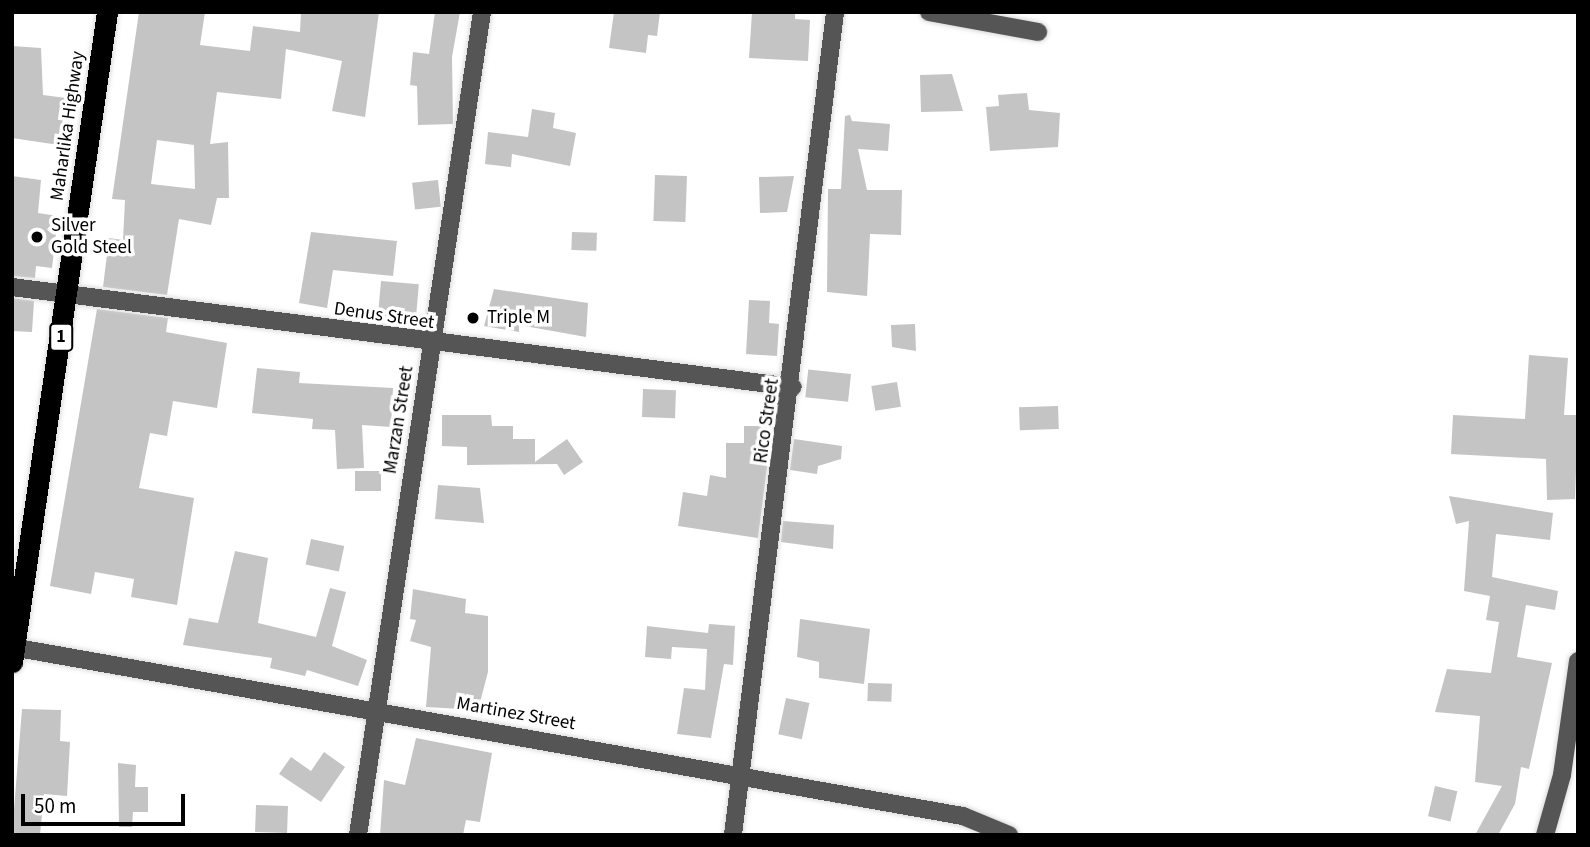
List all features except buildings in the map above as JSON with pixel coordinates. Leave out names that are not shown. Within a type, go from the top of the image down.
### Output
[{"type":"highway","name":"Maharlika Highway","points":[[13,652],[68,293],[107,12]]},
{"type":"street","name":"Marzan Street","points":[[358,835],[482,12]]},
{"type":"street","name":"Rico Street","points":[[733,835],[793,387],[835,12]]},
{"type":"street","points":[[929,12],[1038,32]]},
{"type":"street","name":"Denus Street","points":[[12,287],[432,344],[793,387]]},
{"type":"street","name":"Martinez Street","points":[[13,652],[376,711],[740,775],[963,816],[1009,835]]},
{"type":"street","points":[[1545,835],[1562,775],[1578,661]]},
{"type":"place","name":"Silver Gold Steel","points":[[37,237]]},
{"type":"place","name":"Triple M","points":[[473,318]]}]
